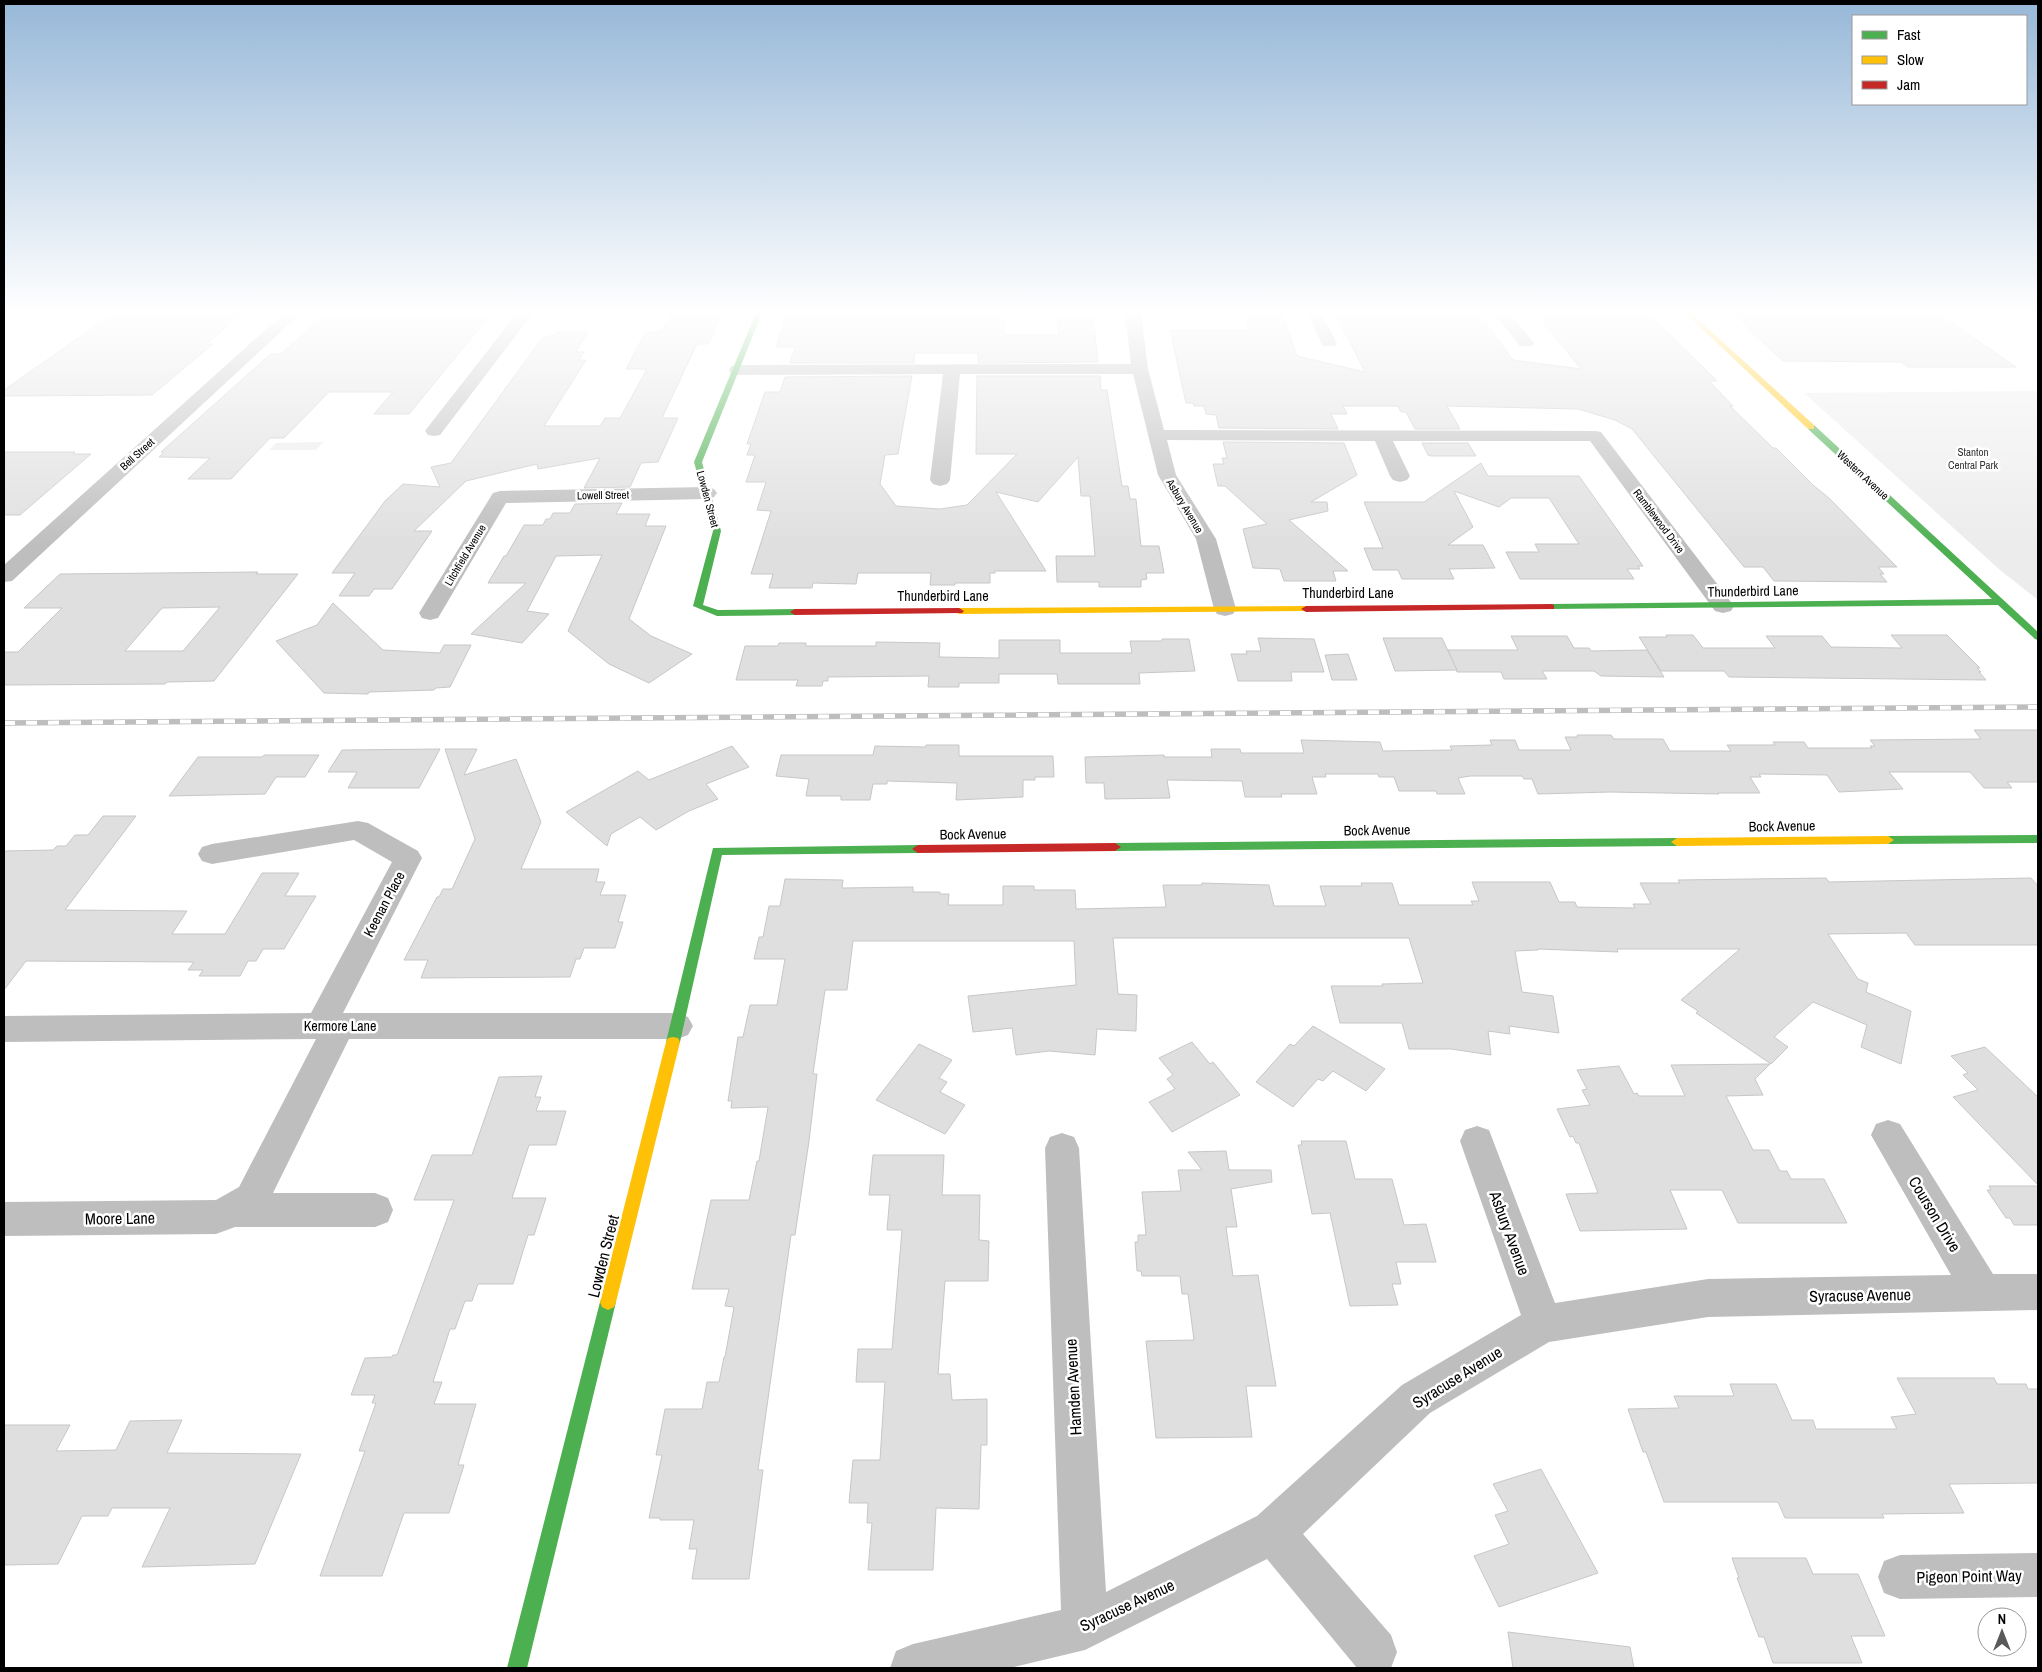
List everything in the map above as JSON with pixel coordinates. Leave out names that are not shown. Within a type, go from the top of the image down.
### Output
[{"type":"street","name":"Bell Street","points":[[4,576],[207,391]]},
{"type":"street","points":[[434,431],[465,391]]},
{"type":"street","name":"Lowden Street","points":[[698,606],[717,531],[698,462],[728,391]]},
{"type":"street","points":[[940,480],[950,391]]},
{"type":"street","name":"Asbury Avenue","points":[[1146,391],[1167,475],[1206,539],[1225,609]]},
{"type":"street","name":"Western Avenue","points":[[1772,391],[2038,637]]},
{"type":"street","points":[[1158,435],[1381,435],[1400,476]]},
{"type":"street","name":"Ramblewood Drive","points":[[1381,435],[1595,436],[1724,606]]},
{"type":"street","name":"Lowell Street","points":[[500,497],[707,493]]},
{"type":"street","name":"Litchfield Avenue","points":[[430,613],[500,497]]},
{"type":"street","name":"Thunderbird Lane","points":[[698,606],[717,613],[1724,606],[1999,602]]},
{"type":"street","name":"Keenan Place","points":[[212,854],[358,830],[408,858],[330,1026]]},
{"type":"street","name":"Bock Avenue","points":[[717,851],[2038,839]]},
{"type":"street","name":"Lowden Street","points":[[517,1668],[677,1026],[717,851]]},
{"type":"street","name":"Kermore Lane","points":[[4,1029],[330,1026],[677,1026]]},
{"type":"street","name":"Moore Lane","points":[[4,1219],[216,1217],[236,1210],[252,1199],[330,1026]]},
{"type":"street","name":"Courson Drive","points":[[1888,1135],[1982,1292]]},
{"type":"street","name":"Asbury Avenue","points":[[1477,1141],[1543,1324]]},
{"type":"street","name":"Hamden Avenue","points":[[1062,1148],[1085,1627]]},
{"type":"street","name":"Moore Lane","points":[[236,1210],[375,1210]]},
{"type":"street","name":"Syracuse Avenue","points":[[914,1668],[1085,1627],[1273,1532],[1416,1399],[1543,1324],[1708,1298],[2038,1292]]},
{"type":"street","points":[[1273,1532],[1374,1652]]},
{"type":"street","name":"Pigeon Point Way","points":[[1900,1577],[2038,1575]]},
{"type":"green space","name":"Stanton Central Park","points":[[2038,391],[2038,600],[2000,570],[1804,393]]},
{"type":"green space","points":[[323,442],[316,450],[269,450],[276,443]]},
{"type":"building","points":[[4,391],[157,391],[152,395],[4,396]]},
{"type":"building","points":[[229,391],[428,391],[409,414],[374,414],[393,392],[329,392],[284,438],[270,438],[231,479],[188,479],[210,458],[159,457],[164,452],[161,452]]},
{"type":"building","points":[[504,391],[566,391],[544,426],[600,426],[605,418],[620,418],[635,391],[675,391],[662,418],[678,418],[658,462],[641,463],[630,487],[584,488],[600,458],[538,469],[537,464],[466,481],[414,531],[432,531],[392,589],[374,589],[369,596],[339,596],[355,573],[332,573],[385,501],[403,484],[440,487],[431,467],[451,463]]},
{"type":"building","points":[[909,391],[898,454],[885,455],[880,484],[896,506],[940,509],[967,505],[1017,454],[976,454],[977,391],[1107,391],[1122,486],[1128,486],[1130,499],[1136,499],[1141,546],[1159,546],[1164,573],[1146,573],[1147,579],[1141,580],[1141,587],[1099,587],[1099,582],[1057,582],[1056,556],[1095,556],[1090,496],[1081,496],[1078,457],[1038,502],[996,492],[1046,571],[995,571],[995,573],[990,573],[990,583],[955,583],[955,585],[930,585],[931,573],[858,573],[856,584],[813,583],[812,588],[769,588],[773,574],[751,574],[771,511],[757,510],[766,482],[746,482],[755,455],[747,455],[751,444],[747,444],[765,392]]},
{"type":"building","points":[[1183,391],[1719,391],[1733,406],[1730,406],[1829,498],[1897,567],[1878,567],[1884,574],[1880,574],[1887,582],[1774,581],[1763,567],[1744,567],[1632,429],[1615,420],[1578,409],[1447,406],[1460,429],[1415,429],[1406,412],[1401,412],[1398,406],[1343,406],[1347,414],[1331,414],[1338,429],[1219,428],[1216,415],[1206,414],[1204,406],[1194,406],[1193,403],[1186,403]]},
{"type":"building","points":[[1223,442],[1344,443],[1357,475],[1311,502],[1327,502],[1328,511],[1289,520],[1348,571],[1333,571],[1336,581],[1284,581],[1280,569],[1253,568],[1243,529],[1267,524],[1225,486],[1218,486],[1213,464],[1224,464],[1222,458],[1227,458]]},
{"type":"building","points":[[1422,443],[1468,443],[1476,456],[1431,456],[1428,455]]},
{"type":"building","points":[[4,452],[75,452],[73,454],[91,454],[20,515],[4,515]]},
{"type":"building","points":[[1481,463],[1488,476],[1579,476],[1643,566],[1638,566],[1640,569],[1627,569],[1634,579],[1520,579],[1506,552],[1539,552],[1535,544],[1579,544],[1549,498],[1511,498],[1499,507],[1454,491],[1473,527],[1448,545],[1483,545],[1495,568],[1449,569],[1454,579],[1402,579],[1398,570],[1373,570],[1364,548],[1383,548],[1364,502],[1424,502]]},
{"type":"building","points":[[622,503],[616,514],[650,514],[645,526],[666,526],[629,619],[651,636],[692,654],[649,683],[609,664],[568,631],[602,555],[556,556],[527,611],[549,614],[522,643],[471,634],[526,583],[488,583],[524,525],[543,525],[546,519],[550,519],[553,513],[570,513],[575,504]]},
{"type":"building","points":[[258,572],[256,574],[298,574],[214,681],[167,682],[165,684],[4,685],[4,652],[18,652],[62,608],[24,608],[60,574]],"holes":[[[220,607],[183,651],[125,651],[162,608]]]},
{"type":"building","points":[[333,603],[383,650],[440,653],[444,645],[471,645],[450,687],[436,688],[434,690],[369,692],[368,694],[324,693],[276,641],[317,625]]},
{"type":"building","points":[[1666,635],[1693,635],[1703,648],[1775,648],[1766,636],[1822,636],[1831,647],[1902,648],[1891,635],[1947,635],[1980,668],[1977,668],[1986,680],[1729,677],[1724,671],[1661,671],[1639,637],[1667,637]]},
{"type":"building","points":[[1511,636],[1567,636],[1574,648],[1589,648],[1591,651],[1647,650],[1664,677],[1601,676],[1594,671],[1542,671],[1547,679],[1504,679],[1501,672],[1457,672],[1448,650],[1518,650]]},
{"type":"building","points":[[1258,638],[1314,639],[1324,672],[1291,672],[1292,681],[1238,681],[1231,654],[1247,654],[1246,651],[1261,651]]},
{"type":"building","points":[[1383,638],[1442,638],[1457,670],[1395,671]]},
{"type":"building","points":[[1162,639],[1189,639],[1195,671],[1139,673],[1140,684],[1058,684],[1057,674],[999,674],[999,683],[959,683],[959,687],[928,687],[929,676],[828,677],[828,681],[823,681],[822,686],[796,686],[798,680],[736,680],[745,646],[778,646],[779,643],[806,643],[806,646],[876,646],[876,642],[940,643],[939,657],[999,658],[999,640],[1060,640],[1060,653],[1132,653],[1130,641],[1162,641]]},
{"type":"building","points":[[1348,654],[1357,680],[1332,680],[1325,655]]},
{"type":"building","points":[[1974,730],[2038,730],[2038,782],[2007,782],[2012,788],[1984,788],[1970,772],[1889,772],[1903,789],[1839,792],[1827,775],[1759,774],[1761,777],[1750,777],[1760,793],[1610,792],[1538,794],[1532,779],[1524,779],[1522,776],[1470,776],[1458,778],[1465,794],[1437,794],[1436,791],[1399,791],[1394,777],[1379,777],[1378,774],[1325,774],[1326,777],[1312,777],[1317,794],[1281,794],[1282,797],[1245,797],[1242,781],[1167,780],[1170,798],[1105,799],[1104,783],[1086,783],[1085,757],[1164,755],[1164,757],[1212,757],[1211,749],[1240,749],[1241,753],[1304,753],[1301,740],[1380,742],[1383,751],[1452,750],[1450,746],[1492,745],[1490,740],[1515,740],[1519,750],[1571,750],[1565,737],[1611,735],[1614,739],[1663,739],[1670,751],[1731,751],[1727,745],[1775,745],[1773,742],[1804,742],[1808,748],[1872,748],[1870,746],[1875,746],[1870,740],[1981,739]]},
{"type":"building","points":[[926,745],[959,745],[959,756],[1053,756],[1054,777],[1035,777],[1035,780],[1023,780],[1023,797],[956,800],[957,783],[887,781],[887,784],[873,784],[870,800],[841,800],[841,796],[806,796],[809,779],[776,776],[781,755],[873,755],[875,746],[926,747]]},
{"type":"building","points":[[732,746],[749,767],[706,784],[718,799],[689,811],[656,830],[640,817],[611,834],[607,846],[566,812],[638,771],[649,780]]},
{"type":"building","points":[[440,749],[419,788],[348,788],[357,772],[328,772],[342,750]]},
{"type":"building","points":[[445,749],[477,749],[464,775],[516,759],[541,822],[521,869],[599,869],[596,882],[605,882],[600,895],[626,895],[618,922],[623,922],[615,948],[584,948],[580,959],[576,959],[570,977],[421,978],[428,960],[404,960],[437,897],[439,897],[443,889],[452,889],[475,839]]},
{"type":"building","points":[[264,755],[319,755],[305,777],[276,777],[265,794],[169,796],[198,757],[262,757]]},
{"type":"building","points":[[103,816],[136,816],[65,910],[187,911],[172,934],[225,934],[262,873],[299,873],[285,896],[316,896],[284,949],[263,949],[256,961],[248,961],[240,976],[199,976],[203,970],[188,970],[194,962],[26,961],[4,990],[4,851],[53,850],[57,846],[66,846],[75,835],[88,835]]},
{"type":"building","points":[[1826,878],[1829,882],[2031,878],[2038,886],[2038,945],[1915,945],[1906,933],[1828,934],[1858,979],[1868,983],[1866,992],[1911,1011],[1901,1064],[1861,1047],[1867,1025],[1813,1002],[1774,1037],[1788,1047],[1771,1064],[1696,1013],[1698,1011],[1681,1000],[1740,949],[1617,949],[1618,952],[1538,949],[1515,951],[1522,992],[1553,996],[1559,1033],[1509,1026],[1510,1034],[1488,1031],[1491,1055],[1451,1049],[1409,1049],[1402,1023],[1340,1023],[1331,986],[1383,986],[1382,984],[1423,983],[1409,938],[1113,938],[1118,994],[1137,995],[1136,1031],[1097,1029],[1095,1055],[1049,1051],[1016,1055],[1012,1028],[973,1032],[968,996],[1076,985],[1074,941],[853,941],[847,990],[825,990],[813,1074],[817,1074],[809,1141],[795,1235],[791,1235],[758,1470],[763,1470],[749,1579],[692,1579],[697,1549],[689,1549],[694,1520],[660,1520],[660,1518],[649,1518],[662,1455],[656,1455],[665,1409],[702,1409],[707,1382],[719,1382],[725,1357],[734,1307],[725,1306],[729,1289],[692,1289],[711,1200],[749,1200],[757,1161],[759,1161],[768,1107],[731,1108],[732,1101],[728,1101],[738,1037],[743,1037],[750,1005],[777,1005],[785,959],[754,959],[759,937],[763,937],[769,906],[780,906],[785,879],[843,880],[842,888],[913,887],[913,892],[949,894],[948,905],[1003,905],[1003,886],[1034,886],[1034,890],[1075,890],[1076,909],[1166,907],[1163,885],[1202,885],[1202,883],[1269,885],[1274,906],[1326,906],[1320,886],[1362,886],[1361,883],[1392,883],[1399,905],[1473,905],[1471,901],[1479,901],[1472,882],[1550,882],[1559,902],[1575,902],[1577,907],[1635,908],[1633,904],[1651,904],[1640,883],[1680,883],[1678,880]]},
{"type":"building","points":[[1313,1026],[1385,1069],[1366,1091],[1333,1071],[1323,1081],[1318,1079],[1293,1107],[1256,1082],[1290,1044],[1294,1046]]},
{"type":"building","points":[[1192,1042],[1210,1064],[1213,1062],[1240,1095],[1172,1132],[1149,1102],[1175,1089],[1167,1079],[1173,1075],[1159,1058]]},
{"type":"building","points":[[919,1044],[952,1060],[939,1078],[947,1082],[940,1092],[965,1105],[945,1134],[876,1100]]},
{"type":"building","points":[[1985,1047],[2038,1097],[2038,1185],[1953,1097],[1978,1090],[1963,1075],[1968,1073],[1951,1056]]},
{"type":"building","points":[[1770,1064],[1755,1079],[1763,1095],[1726,1096],[1753,1150],[1769,1150],[1780,1171],[1787,1171],[1791,1179],[1824,1179],[1847,1223],[1738,1223],[1722,1190],[1670,1190],[1687,1229],[1580,1231],[1566,1194],[1598,1193],[1579,1143],[1576,1143],[1573,1136],[1570,1137],[1557,1109],[1590,1105],[1582,1090],[1587,1089],[1577,1070],[1619,1066],[1634,1094],[1637,1093],[1639,1096],[1685,1096],[1671,1065]]},
{"type":"building","points":[[542,1076],[535,1097],[541,1097],[536,1111],[566,1111],[556,1145],[529,1145],[512,1198],[546,1198],[534,1235],[528,1235],[513,1284],[478,1284],[472,1301],[465,1301],[455,1329],[450,1329],[433,1382],[442,1382],[434,1404],[476,1404],[458,1465],[464,1465],[449,1513],[404,1513],[382,1576],[320,1576],[365,1451],[359,1451],[376,1403],[372,1403],[375,1395],[351,1395],[365,1358],[392,1357],[397,1355],[454,1200],[414,1200],[432,1155],[472,1155],[499,1077]]},
{"type":"building","points":[[1301,1141],[1346,1141],[1355,1179],[1392,1179],[1404,1225],[1426,1224],[1436,1262],[1396,1262],[1401,1284],[1392,1284],[1398,1305],[1350,1306],[1330,1213],[1312,1214],[1298,1145],[1302,1145]]},
{"type":"building","points":[[1226,1151],[1229,1170],[1271,1170],[1272,1182],[1231,1189],[1237,1227],[1226,1227],[1233,1276],[1258,1275],[1276,1386],[1246,1386],[1252,1437],[1156,1438],[1146,1341],[1194,1340],[1188,1294],[1182,1294],[1180,1276],[1142,1276],[1141,1271],[1137,1271],[1135,1242],[1138,1242],[1138,1235],[1146,1235],[1142,1192],[1181,1191],[1178,1170],[1202,1170],[1188,1152]]},
{"type":"building","points":[[873,1155],[944,1155],[942,1195],[980,1195],[979,1240],[989,1241],[988,1281],[945,1281],[938,1374],[950,1374],[952,1400],[987,1399],[987,1445],[981,1445],[979,1509],[936,1508],[933,1570],[868,1570],[872,1523],[867,1523],[868,1503],[849,1503],[853,1460],[880,1460],[885,1382],[856,1382],[858,1349],[892,1349],[902,1230],[887,1230],[890,1195],[869,1195]]},
{"type":"building","points":[[1989,1186],[2038,1186],[2038,1225],[2014,1225],[2010,1218],[2006,1218],[1987,1190],[1991,1190]]},
{"type":"building","points":[[1897,1378],[1994,1378],[1997,1384],[2026,1384],[2028,1389],[2038,1389],[2038,1483],[1949,1484],[1964,1513],[1882,1514],[1884,1518],[1785,1518],[1778,1502],[1664,1502],[1646,1452],[1643,1452],[1628,1409],[1679,1408],[1674,1396],[1734,1396],[1730,1384],[1776,1384],[1792,1420],[1813,1420],[1816,1429],[1897,1429],[1891,1417],[1916,1414]]},
{"type":"building","points":[[182,1420],[167,1453],[301,1454],[255,1564],[142,1567],[170,1508],[112,1508],[108,1516],[82,1516],[58,1564],[4,1565],[4,1425],[70,1425],[56,1451],[116,1450],[130,1421]]},
{"type":"building","points":[[1541,1469],[1598,1573],[1499,1607],[1474,1556],[1509,1544],[1495,1515],[1508,1511],[1493,1484]]},
{"type":"building","points":[[1732,1558],[1806,1558],[1813,1574],[1858,1574],[1885,1636],[1851,1636],[1862,1663],[1773,1663],[1764,1637],[1759,1637],[1737,1578],[1739,1578]]},
{"type":"building","points":[[1508,1632],[1630,1647],[1634,1668],[1513,1668]]},
{"type":"railway","points":[[4,723],[2038,707]]},
{"type":"traffic: fast","points":[[727,391],[698,462],[717,531],[698,606],[717,613],[795,612]]},
{"type":"traffic: fast","points":[[1811,427],[2038,637]]},
{"type":"traffic: fast","points":[[1551,607],[1999,602]]},
{"type":"traffic: fast","points":[[1888,840],[2038,839]]},
{"type":"traffic: fast","points":[[1115,847],[1677,842]]},
{"type":"traffic: fast","points":[[673,1042],[717,851],[918,849]]},
{"type":"traffic: fast","points":[[517,1668],[608,1302]]},
{"type":"traffic: slow","points":[[1772,391],[1811,427]]},
{"type":"traffic: slow","points":[[959,611],[1306,609]]},
{"type":"traffic: slow","points":[[1677,842],[1888,840]]},
{"type":"traffic: slow","points":[[608,1302],[673,1042]]},
{"type":"traffic: jam","points":[[1306,609],[1551,607]]},
{"type":"traffic: jam","points":[[795,612],[959,611]]},
{"type":"traffic: jam","points":[[918,849],[1115,847]]}]
